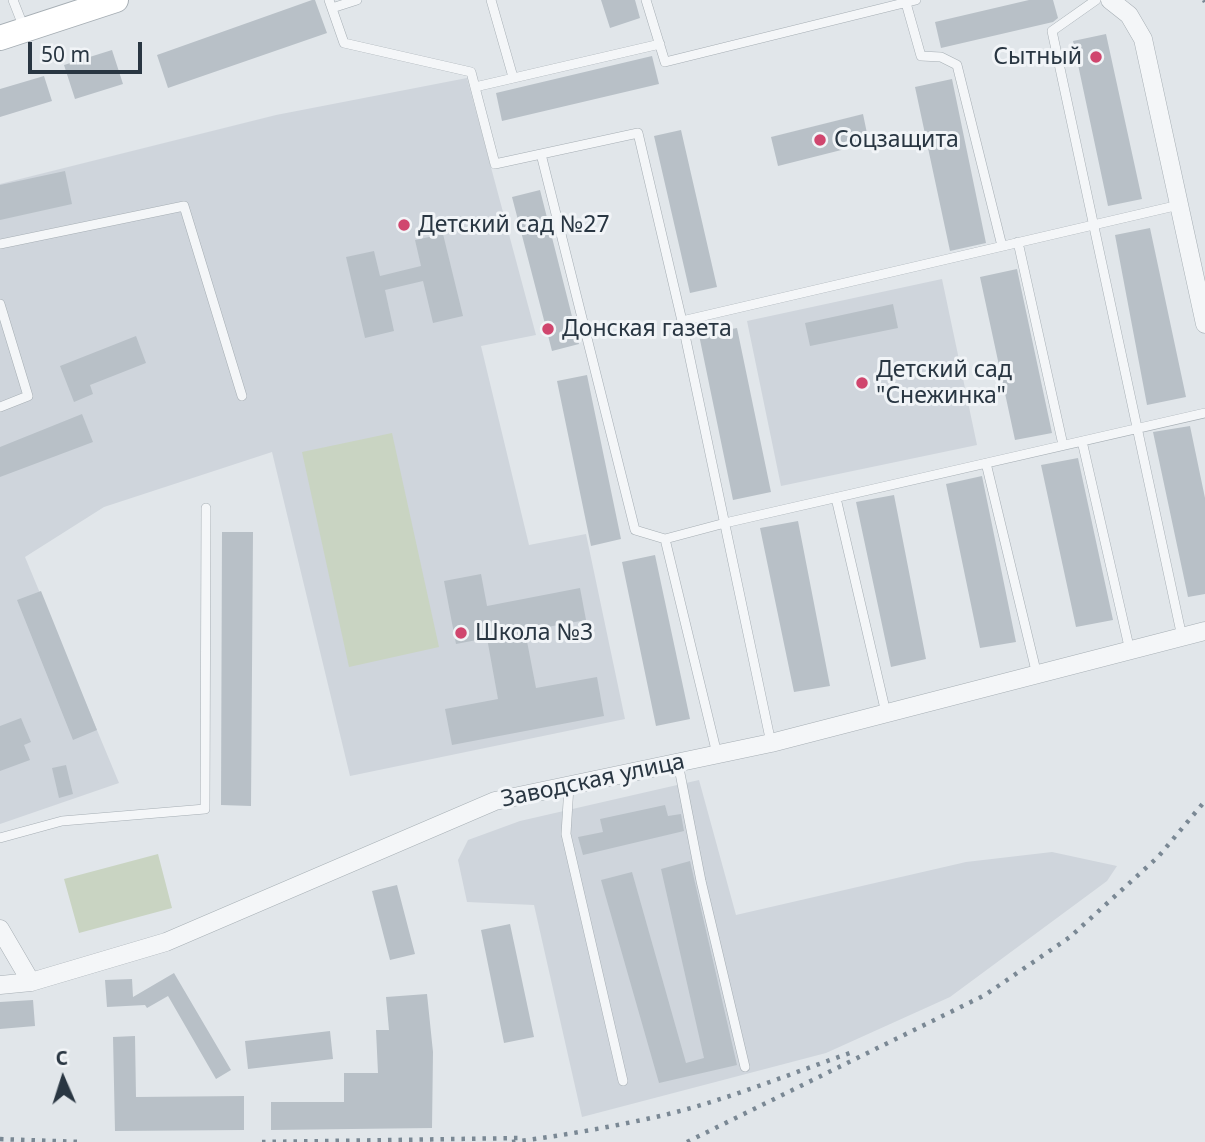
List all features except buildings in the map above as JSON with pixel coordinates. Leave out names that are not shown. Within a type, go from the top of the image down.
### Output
[{"type":"main road","points":[[0,38],[116,0]]},
{"type":"street","points":[[1110,0],[1129,15],[1143,39],[1205,324]]},
{"type":"street","name":"Заводская улица","points":[[0,985],[31,982],[166,942],[495,802],[771,743],[1205,631]]},
{"type":"street","points":[[0,929],[31,982]]},
{"type":"lane","points":[[13,0],[25,30]]},
{"type":"lane","points":[[357,0],[331,4],[344,43],[471,72],[495,164],[638,133],[682,321],[771,743]]},
{"type":"lane","points":[[491,0],[513,78]]},
{"type":"lane","points":[[646,0],[665,62],[911,1],[921,56],[941,57],[957,65],[1002,246]]},
{"type":"lane","points":[[1096,0],[1052,31],[1182,638]]},
{"type":"lane","points":[[475,87],[660,44]]},
{"type":"lane","points":[[541,154],[635,530],[665,539],[1205,413]]},
{"type":"lane","points":[[682,321],[1179,205]]},
{"type":"lane","points":[[0,244],[184,206],[242,396]]},
{"type":"lane","points":[[1018,242],[1063,445]]},
{"type":"lane","points":[[0,304],[28,396],[0,407]]},
{"type":"lane","points":[[1082,441],[1130,651]]},
{"type":"lane","points":[[986,463],[1037,675]]},
{"type":"lane","points":[[836,498],[886,713]]},
{"type":"lane","points":[[0,838],[62,821],[205,809],[206,508]]},
{"type":"lane","points":[[665,539],[717,754]]},
{"type":"lane","points":[[678,763],[701,881],[745,1067]]},
{"type":"lane","points":[[569,786],[566,834],[623,1081]]},
{"type":"shaded area","points":[[467,78],[536,335],[481,346],[529,545],[586,534],[625,719],[350,776],[272,452],[104,507],[25,557],[119,783],[0,824],[0,184],[276,115]]},
{"type":"shaded area","name":"Детский сад \"Снежинка\"","points":[[942,279],[977,445],[781,486],[747,321]]},
{"type":"shaded area","points":[[699,780],[736,915],[966,862],[1052,852],[1117,866],[1107,881],[950,997],[826,1053],[582,1117],[534,905],[467,902],[458,860],[468,840],[520,821]]},
{"type":"green space","points":[[392,433],[439,647],[349,667],[302,452]]},
{"type":"green space","points":[[158,854],[172,908],[79,933],[64,879]]},
{"type":"railway","points":[[687,1142],[985,995],[1070,937],[1158,857],[1205,801]]},
{"type":"railway","points":[[512,1142],[605,1127],[684,1110],[853,1052]]},
{"type":"railway","points":[[262,1142],[521,1138]]},
{"type":"railway","points":[[0,1139],[83,1142]]},
{"type":"place","name":"Сытный","points":[[1096,57]]},
{"type":"place","name":"Соцзащита","points":[[820,140]]},
{"type":"place","name":"Детский сад №27","points":[[404,225]]},
{"type":"place","name":"Донская газета","points":[[548,329]]},
{"type":"place","name":"Детский сад \"Снежинка\"","points":[[862,383]]},
{"type":"place","name":"Школа №3","points":[[461,633]]}]
